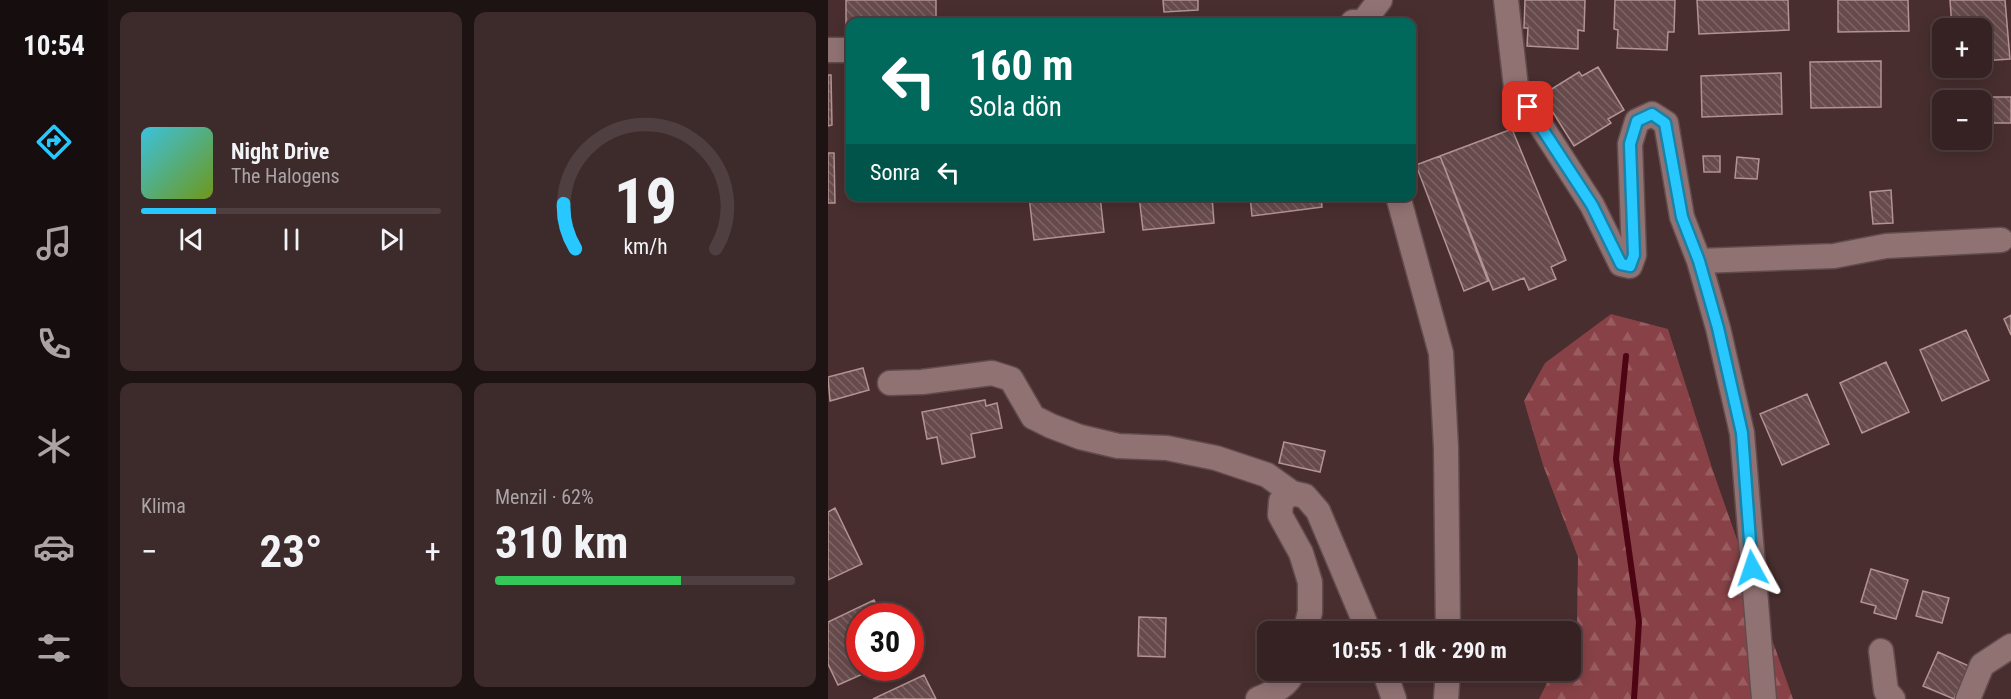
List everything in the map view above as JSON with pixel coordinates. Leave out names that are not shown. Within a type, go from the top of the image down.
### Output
[{"type":"street","points":[[1363,18],[1380,0]]},
{"type":"street","points":[[1506,0],[1516,87],[1592,205],[1621,264],[1630,266],[1634,255],[1630,144],[1637,121],[1652,114],[1665,123],[1682,217],[1699,261],[1718,328],[1742,433],[1764,699]]},
{"type":"street","points":[[828,50],[846,50]]},
{"type":"street","points":[[1399,201],[1442,353],[1446,448],[1448,621]]},
{"type":"street","points":[[1699,261],[1834,256],[1886,246],[2001,240]]},
{"type":"street","points":[[890,383],[922,382],[992,373],[1011,379],[1033,417],[1080,437],[1118,446],[1167,448],[1216,458],[1267,476],[1292,493],[1305,496],[1318,511],[1364,621]]},
{"type":"street","points":[[1292,493],[1281,501],[1280,515],[1301,553],[1310,582],[1308,621]]},
{"type":"street","points":[[1968,699],[1982,665],[2011,646]]},
{"type":"street","points":[[1881,651],[1886,691],[1893,699]]},
{"type":"street","points":[[1258,699],[1277,691],[1288,681]]},
{"type":"street","points":[[1388,681],[1394,699]]},
{"type":"street","points":[[1446,699],[1447,681]]},
{"type":"green space","points":[[1611,314],[1668,329],[1713,471],[1793,699],[1539,699],[1548,681],[1581,681],[1581,621],[1577,621],[1578,557],[1543,465],[1524,401],[1545,363]]},
{"type":"building","points":[[846,0],[936,0],[936,18],[846,18]]},
{"type":"building","points":[[1163,0],[1198,0],[1198,10],[1164,12]]},
{"type":"building","points":[[1525,0],[1585,0],[1584,31],[1578,30],[1578,49],[1527,46],[1528,28],[1524,28]]},
{"type":"building","points":[[1615,0],[1675,0],[1674,32],[1668,32],[1667,50],[1617,48],[1618,30],[1614,29]]},
{"type":"building","points":[[1697,0],[1788,0],[1789,30],[1699,34]]},
{"type":"building","points":[[1838,0],[1908,0],[1909,31],[1838,32]]},
{"type":"building","points":[[1950,0],[2005,0],[2010,59],[1992,60],[1992,18],[1951,18]]},
{"type":"building","points":[[1881,61],[1881,107],[1811,108],[1810,62]]},
{"type":"building","points":[[1598,67],[1624,110],[1608,119],[1611,123],[1574,146],[1542,95],[1579,72],[1582,76]]},
{"type":"building","points":[[1781,73],[1782,114],[1702,117],[1701,76]]},
{"type":"building","points":[[828,75],[831,75],[832,125],[828,126]]},
{"type":"building","points":[[1992,97],[2011,97],[2011,123],[1992,123]]},
{"type":"building","points":[[1512,129],[1566,260],[1551,267],[1556,279],[1529,290],[1524,278],[1493,290],[1440,156]]},
{"type":"building","points":[[828,153],[834,153],[835,203],[828,203]]},
{"type":"building","points":[[1440,156],[1488,281],[1464,291],[1416,165]]},
{"type":"building","points":[[1703,156],[1720,156],[1720,172],[1704,172]]},
{"type":"building","points":[[1737,157],[1759,159],[1757,179],[1735,178]]},
{"type":"building","points":[[1891,190],[1893,223],[1873,224],[1870,192]]},
{"type":"building","points":[[1030,201],[1101,201],[1104,232],[1034,240]]},
{"type":"building","points":[[1140,201],[1212,201],[1214,223],[1143,230]]},
{"type":"building","points":[[1250,201],[1321,201],[1322,207],[1252,216]]},
{"type":"building","points":[[2011,315],[2011,335],[2004,319]]},
{"type":"building","points":[[1966,330],[1989,380],[1942,401],[1920,350]]},
{"type":"building","points":[[1886,362],[1909,412],[1862,433],[1840,383]]},
{"type":"building","points":[[863,368],[869,390],[830,401],[828,377]]},
{"type":"building","points":[[1807,394],[1829,444],[1782,465],[1760,414]]},
{"type":"building","points":[[985,400],[986,406],[997,403],[1002,428],[971,434],[975,457],[942,464],[937,437],[927,439],[922,412]]},
{"type":"building","points":[[1284,442],[1325,451],[1320,472],[1279,463]]},
{"type":"building","points":[[835,508],[862,564],[828,580],[828,512]]},
{"type":"building","points":[[1871,569],[1908,580],[1896,619],[1874,613],[1876,606],[1861,602]]},
{"type":"building","points":[[1923,591],[1949,598],[1942,623],[1916,616]]},
{"type":"building","points":[[846,613],[847,681],[838,685],[828,664],[828,622]]},
{"type":"building","points":[[1139,617],[1166,618],[1165,657],[1138,656]]},
{"type":"building","points":[[1938,652],[1969,666],[1954,699],[1923,686]]},
{"type":"building","points":[[924,675],[936,699],[873,699],[911,681],[924,681]]},
{"type":"waterway","points":[[1626,356],[1616,459],[1639,622],[1634,699]]},
{"type":"route","points":[[1528,107],[1592,205],[1621,264],[1630,266],[1634,255],[1630,144],[1637,121],[1652,114],[1665,123],[1682,217],[1699,261],[1718,328],[1742,433],[1752,568]]}]
